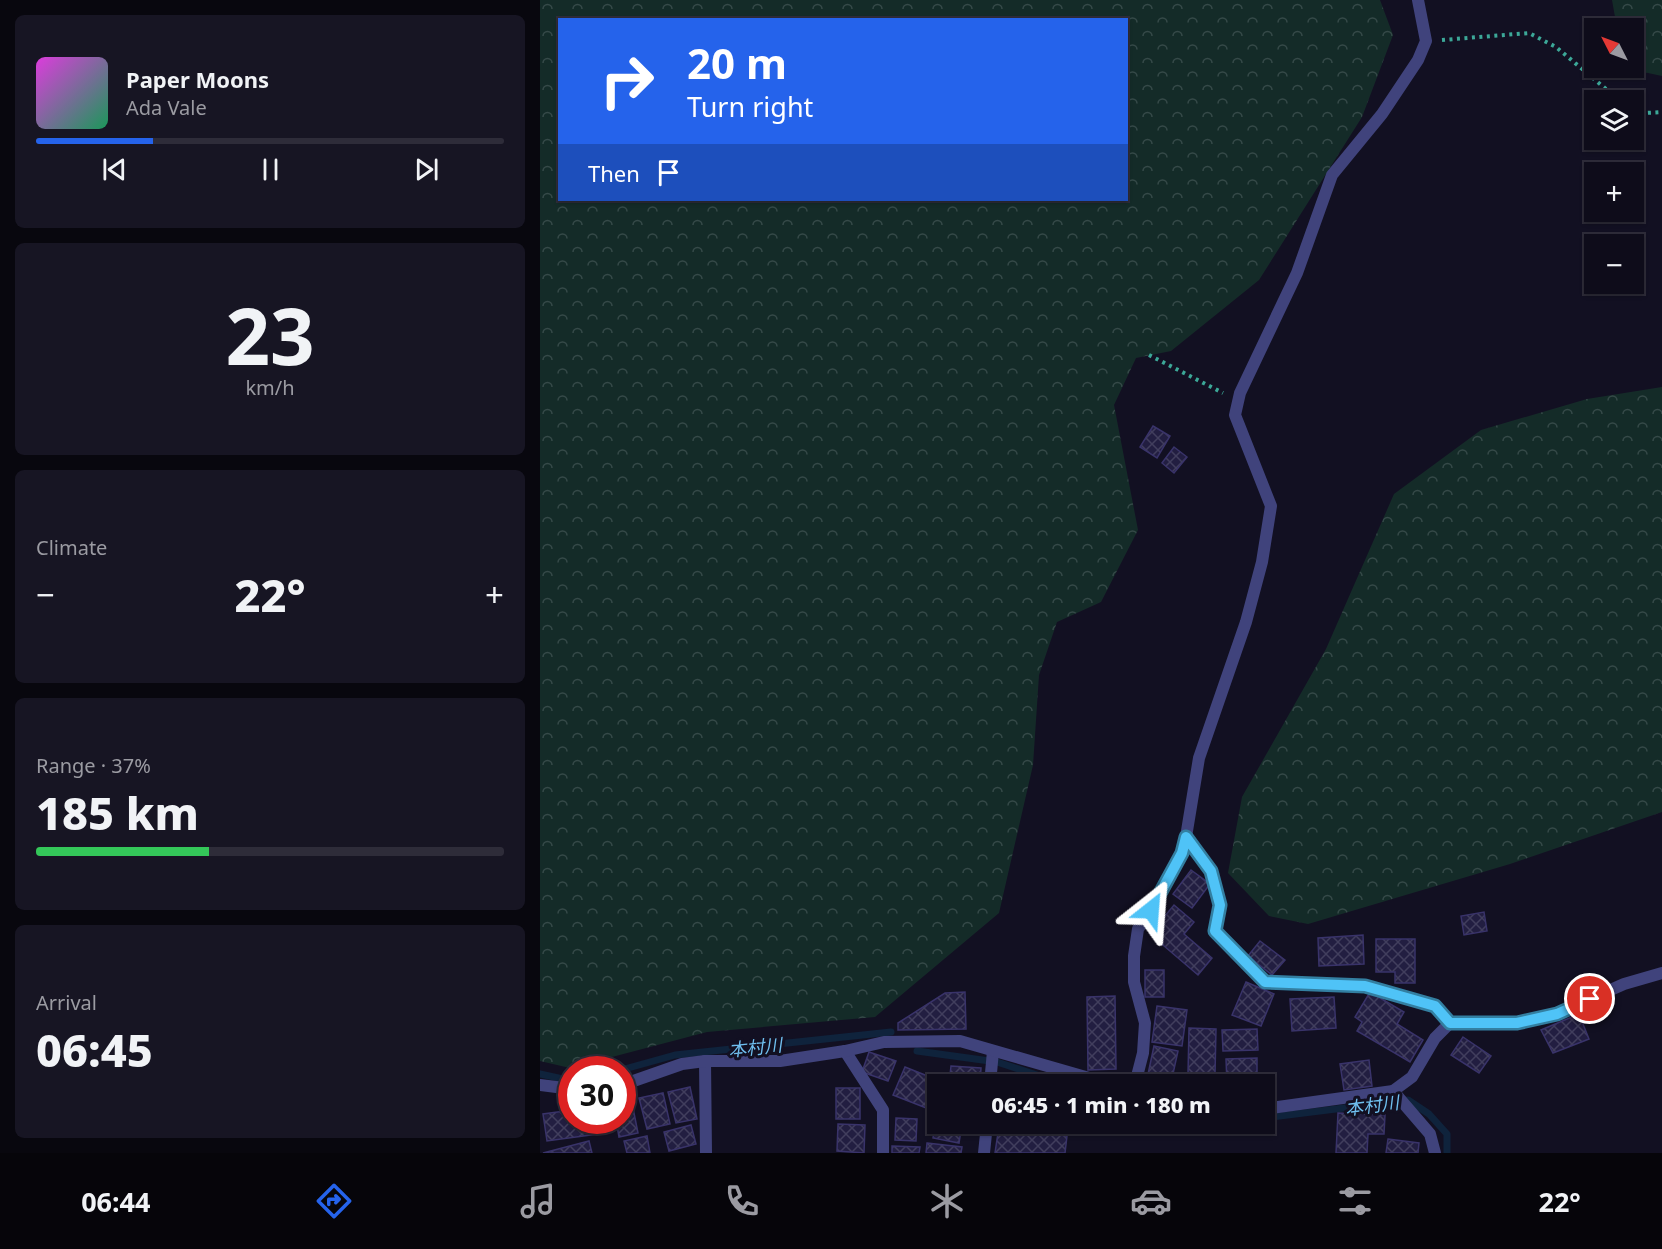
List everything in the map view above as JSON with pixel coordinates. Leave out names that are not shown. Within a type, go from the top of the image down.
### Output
[{"type":"street","points":[[1138,1074],[1143,1053],[1145,1023],[1134,982],[1134,956],[1138,929],[1182,853],[1199,758],[1246,622],[1262,562],[1271,506],[1235,415],[1240,393],[1297,273],[1332,175],[1382,114],[1418,60],[1426,41],[1418,0]]},
{"type":"street","points":[[1186,837],[1211,871],[1220,905],[1215,931],[1265,982],[1365,986],[1435,1006],[1450,1023]]},
{"type":"street","points":[[1275,1107],[1393,1091],[1412,1077],[1435,1038],[1450,1023],[1517,1023],[1557,1014],[1624,984],[1662,973]]},
{"type":"street","points":[[636,1080],[682,1064],[705,1061],[780,1061],[845,1051],[884,1042],[960,1041],[1073,1074]]},
{"type":"street","points":[[845,1051],[883,1110],[883,1153]]},
{"type":"street","points":[[991,1074],[993,1052]]},
{"type":"street","points":[[705,1061],[706,1153]]},
{"type":"street","points":[[540,1085],[558,1087]]},
{"type":"street","points":[[1393,1091],[1430,1134],[1435,1153]]},
{"type":"street","points":[[984,1153],[986,1134]]},
{"type":"path","points":[[1426,41],[1529,33],[1556,46],[1607,90]]},
{"type":"path","points":[[1644,113],[1662,112]]},
{"type":"path","points":[[1149,355],[1238,401]]},
{"type":"green space","points":[[540,0],[1380,0],[1393,35],[1362,117],[1259,280],[1171,351],[1136,358],[1114,405],[1138,530],[1101,602],[1057,622],[1039,675],[1033,765],[999,913],[875,1017],[707,1032],[616,1056],[558,1056],[558,1065],[540,1061]]},
{"type":"green space","points":[[1612,0],[1662,0],[1662,76],[1644,72],[1644,18],[1615,18]]},
{"type":"green space","points":[[1662,387],[1662,812],[1510,864],[1308,924],[1269,916],[1228,873],[1242,797],[1326,649],[1394,494],[1481,430],[1587,399]]},
{"type":"building","points":[[1153,426],[1170,436],[1157,458],[1140,447]]},
{"type":"building","points":[[1174,447],[1187,457],[1174,473],[1162,463]]},
{"type":"building","points":[[1191,870],[1210,884],[1192,908],[1173,894]]},
{"type":"building","points":[[1174,905],[1194,922],[1184,934],[1212,958],[1198,975],[1150,934]]},
{"type":"building","points":[[1484,912],[1487,931],[1464,935],[1461,916]]},
{"type":"building","points":[[1363,935],[1364,964],[1319,966],[1318,938]]},
{"type":"building","points":[[1376,939],[1415,939],[1415,983],[1395,983],[1395,972],[1376,972]]},
{"type":"building","points":[[1260,941],[1285,960],[1272,975],[1248,956]]},
{"type":"building","points":[[1145,970],[1164,970],[1164,997],[1145,997]]},
{"type":"building","points":[[1246,982],[1274,994],[1261,1026],[1232,1015]]},
{"type":"building","points":[[965,992],[966,1029],[898,1030],[898,1023],[945,993]]},
{"type":"building","points":[[1370,992],[1404,1012],[1397,1024],[1423,1040],[1410,1062],[1357,1031],[1362,1022],[1355,1017]]},
{"type":"building","points":[[1115,996],[1116,1069],[1088,1070],[1087,997]]},
{"type":"building","points":[[1334,997],[1336,1028],[1292,1031],[1290,999]]},
{"type":"building","points":[[1157,1006],[1187,1010],[1182,1046],[1152,1042]]},
{"type":"building","points":[[1579,1014],[1589,1039],[1553,1053],[1541,1030]]},
{"type":"building","points":[[1189,1028],[1216,1029],[1215,1074],[1188,1074]]},
{"type":"building","points":[[1257,1029],[1258,1050],[1223,1051],[1222,1030]]},
{"type":"building","points":[[1463,1037],[1491,1056],[1479,1073],[1451,1055]]},
{"type":"building","points":[[1154,1046],[1178,1051],[1173,1074],[1148,1074]]},
{"type":"building","points":[[869,1052],[896,1061],[888,1081],[862,1072]]},
{"type":"building","points":[[1257,1058],[1257,1074],[1227,1074],[1226,1059]]},
{"type":"building","points":[[1369,1060],[1372,1086],[1344,1090],[1340,1064]]},
{"type":"building","points":[[951,1066],[981,1068],[981,1074],[950,1074]]},
{"type":"building","points":[[905,1067],[927,1076],[927,1108],[893,1095]]},
{"type":"building","points":[[690,1087],[697,1119],[676,1123],[668,1092]]},
{"type":"building","points":[[836,1088],[860,1088],[860,1119],[836,1119]]},
{"type":"building","points":[[663,1093],[670,1124],[647,1129],[639,1098]]},
{"type":"building","points":[[558,1112],[558,1134],[598,1134],[547,1141],[543,1114]]},
{"type":"building","points":[[1338,1113],[1385,1115],[1384,1134],[1368,1134],[1367,1153],[1336,1153]]},
{"type":"building","points":[[896,1118],[917,1119],[916,1141],[895,1140]]},
{"type":"building","points":[[838,1124],[865,1125],[864,1153],[837,1151]]},
{"type":"building","points":[[691,1125],[696,1144],[669,1151],[664,1132]]},
{"type":"building","points":[[934,1134],[960,1134],[959,1143],[933,1138]]},
{"type":"building","points":[[998,1134],[1067,1136],[1065,1153],[995,1153]]},
{"type":"building","points":[[647,1136],[650,1153],[627,1153],[624,1141]]},
{"type":"building","points":[[1388,1139],[1419,1143],[1418,1153],[1386,1153]]},
{"type":"building","points":[[589,1141],[592,1153],[543,1153]]},
{"type":"building","points":[[927,1143],[962,1147],[961,1153],[926,1153]]},
{"type":"building","points":[[892,1146],[920,1147],[919,1153],[892,1153]]},
{"type":"waterway","name":"本村川","points":[[636,1066],[675,1055],[891,1032]]},
{"type":"waterway","name":"本村川","points":[[917,1051],[997,1062],[1034,1074]]},
{"type":"waterway","name":"本村川","points":[[540,1074],[558,1078]]},
{"type":"waterway","name":"本村川","points":[[1275,1117],[1408,1100],[1429,1114],[1447,1134],[1447,1153]]},
{"type":"route","points":[[1151,910],[1182,853],[1186,837],[1211,871],[1220,905],[1215,931],[1265,982],[1365,986],[1435,1006],[1450,1023],[1517,1023],[1557,1014],[1590,999]]}]
